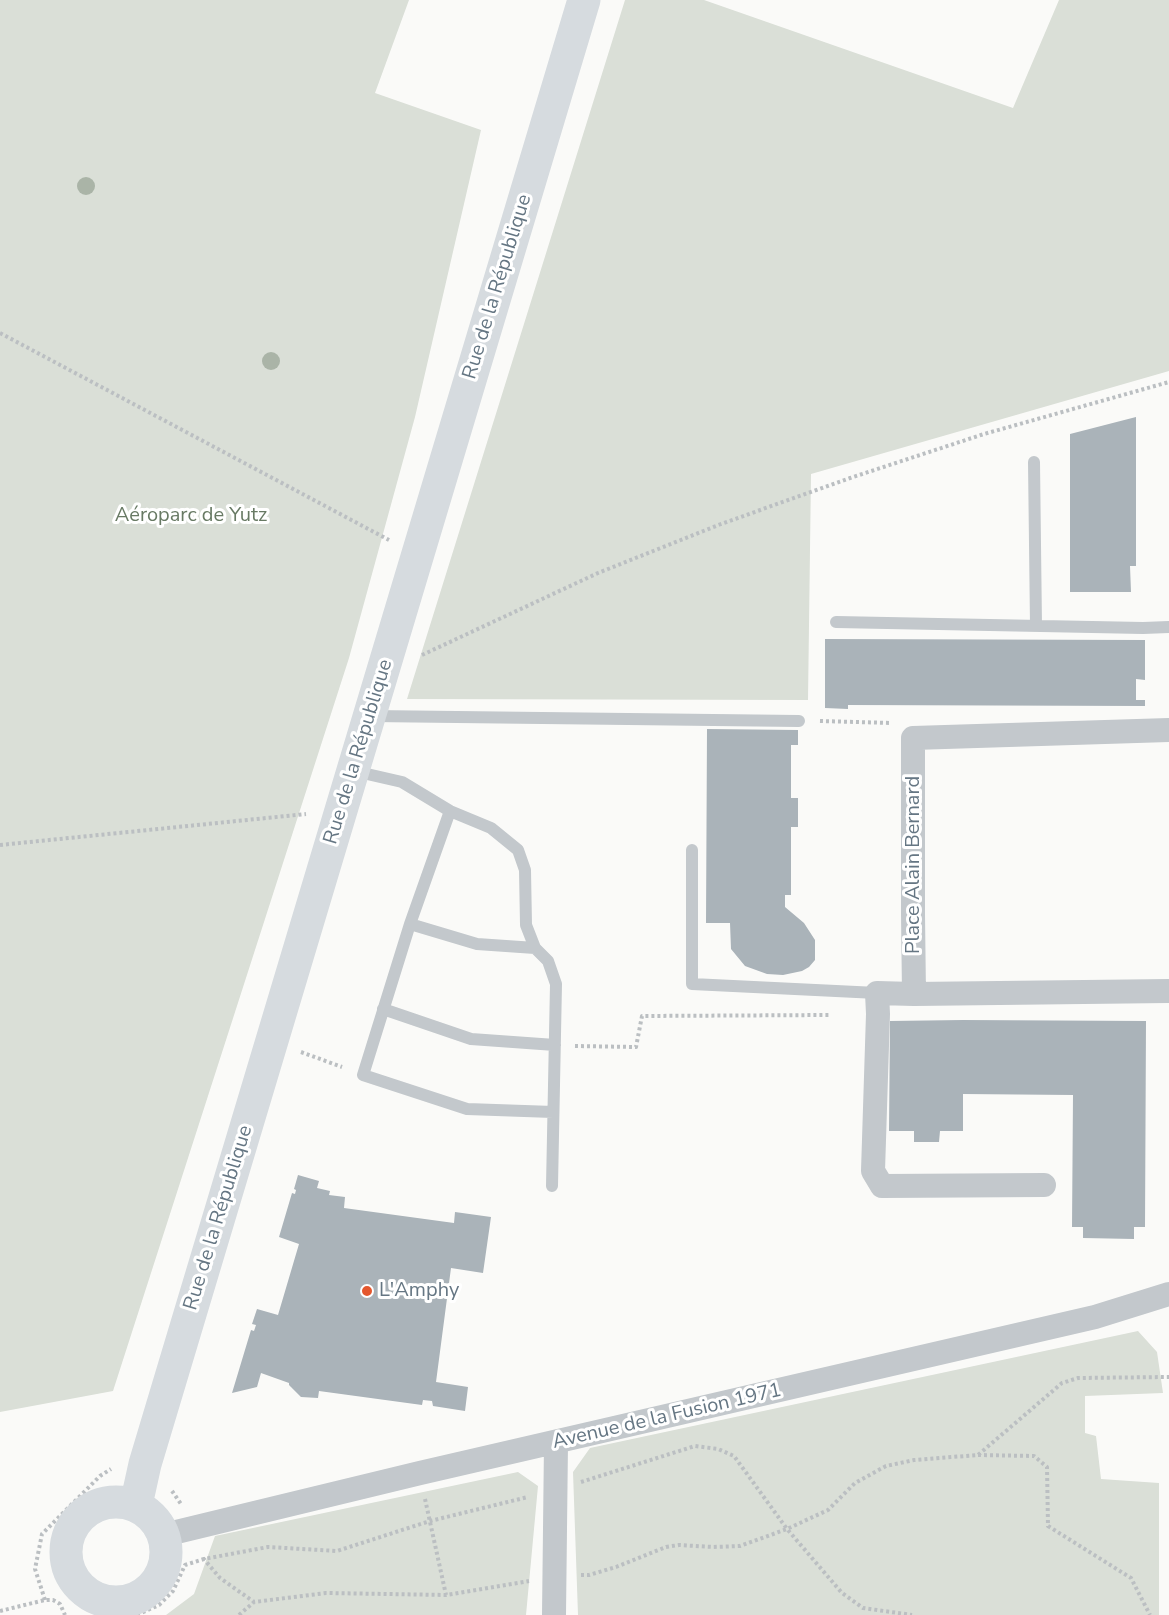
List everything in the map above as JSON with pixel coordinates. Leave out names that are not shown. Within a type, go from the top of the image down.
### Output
[{"type":"street","name":"Rue de la République","points":[[136,1505],[146,1464],[584,0]]},
{"type":"street","points":[[913,738],[1169,730]]},
{"type":"street","name":"Place Alain Bernard","points":[[913,738],[914,994]]},
{"type":"street","points":[[1044,1185],[882,1186],[873,1171],[877,993],[1169,991]]},
{"type":"street","name":"Avenue de la Fusion 1971","points":[[164,1535],[420,1473],[1095,1317],[1169,1294]]},
{"type":"street","points":[[554,1615],[556,1443]]},
{"type":"street","points":[[115,1501],[136,1505],[153,1517],[164,1535],[166,1556],[160,1576],[146,1592],[105,1608],[73,1577],[67,1562],[68,1537],[78,1518],[95,1506],[115,1501]]},
{"type":"lane","points":[[1034,462],[1036,626]]},
{"type":"lane","points":[[836,622],[1169,627]]},
{"type":"lane","points":[[370,716],[799,721]]},
{"type":"lane","points":[[353,771],[402,782],[450,811],[491,828],[518,850],[525,870],[526,925],[535,948],[548,961],[556,984],[552,1186]]},
{"type":"lane","points":[[450,811],[410,924],[363,1075],[467,1109],[553,1112]]},
{"type":"lane","points":[[692,850],[692,984],[877,993]]},
{"type":"lane","points":[[410,924],[477,944],[535,948]]},
{"type":"lane","points":[[383,1008],[471,1039],[555,1045]]},
{"type":"path","points":[[0,333],[418,556]]},
{"type":"path","points":[[389,651],[419,657],[598,573],[721,524],[984,434],[1169,382]]},
{"type":"path","points":[[799,721],[906,724],[913,738]]},
{"type":"path","points":[[0,845],[304,813],[336,831]]},
{"type":"path","points":[[555,1045],[636,1047],[642,1016],[831,1015]]},
{"type":"path","points":[[272,1042],[363,1075]]},
{"type":"path","points":[[978,1455],[1062,1383],[1078,1378],[1169,1377]]},
{"type":"path","points":[[239,1615],[254,1602],[326,1593],[446,1595],[554,1576],[589,1575],[616,1568],[666,1547],[679,1545],[740,1546],[787,1529],[828,1510],[855,1483],[886,1466],[914,1460],[978,1455],[1034,1456],[1047,1467],[1048,1526],[1131,1578],[1150,1615]]},
{"type":"path","points":[[45,1600],[35,1569],[42,1534],[112,1467],[122,1464],[146,1464]]},
{"type":"path","points":[[420,1473],[446,1595]]},
{"type":"path","points":[[137,1615],[159,1605],[173,1591],[185,1565],[204,1559],[220,1578],[254,1602]]},
{"type":"path","points":[[0,1611],[53,1600],[60,1604],[65,1615]]},
{"type":"green space","name":"Aéroparc de Yutz","points":[[0,0],[409,0],[375,93],[481,130],[415,417],[349,658],[113,1391],[0,1412]]},
{"type":"green space","points":[[625,0],[704,0],[1013,108],[1059,0],[1169,0],[1169,371],[811,474],[808,700],[407,699]]},
{"type":"green space","points":[[1138,1331],[1157,1352],[1163,1393],[1085,1396],[1085,1433],[1096,1436],[1101,1479],[1159,1483],[1159,1615],[578,1615],[573,1472],[590,1448]]},
{"type":"green space","points":[[518,1472],[538,1486],[526,1615],[166,1615],[194,1594],[215,1536]]},
{"type":"building","points":[[1136,417],[1136,566],[1130,566],[1131,592],[1070,592],[1070,434]]},
{"type":"building","points":[[825,639],[1145,640],[1145,680],[1136,679],[1136,700],[1145,700],[1145,706],[848,705],[848,709],[825,708]]},
{"type":"building","points":[[707,729],[798,730],[798,745],[791,745],[791,798],[798,798],[798,827],[791,827],[791,895],[785,895],[785,907],[804,923],[815,940],[815,960],[802,971],[783,975],[767,974],[745,966],[731,949],[730,923],[706,923]]},
{"type":"building","points":[[890,1021],[1146,1021],[1145,1227],[1134,1227],[1134,1239],[1083,1238],[1083,1227],[1072,1227],[1073,1095],[963,1094],[963,1131],[940,1131],[939,1142],[914,1142],[914,1131],[889,1131]]},
{"type":"building","name":"L'Amphy","points":[[298,1175],[319,1181],[317,1188],[330,1191],[329,1195],[345,1197],[344,1208],[454,1223],[455,1212],[491,1217],[483,1273],[451,1268],[436,1382],[468,1387],[465,1411],[433,1406],[432,1401],[423,1400],[422,1405],[319,1391],[318,1398],[301,1397],[289,1383],[261,1373],[257,1387],[232,1393],[251,1330],[254,1331],[256,1325],[252,1324],[257,1309],[278,1315],[299,1244],[279,1237],[292,1193],[295,1194]]},
{"type":"place","name":"L'Amphy","points":[[367,1291]]}]
